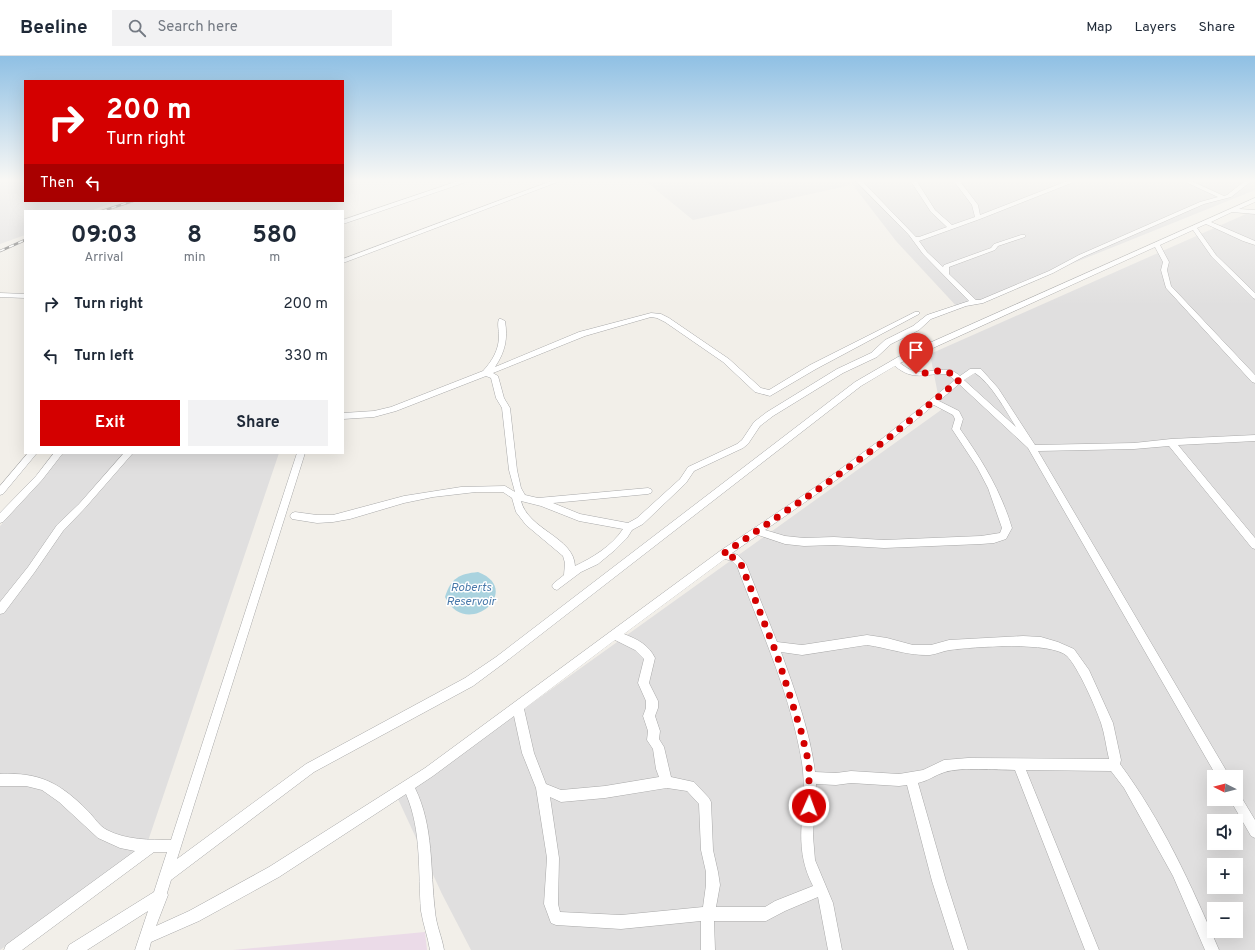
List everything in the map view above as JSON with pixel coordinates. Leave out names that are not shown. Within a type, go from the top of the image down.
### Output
[{"type":"street","points":[[344,262],[450,222]]},
{"type":"street","points":[[898,222],[946,275],[970,299],[978,302]]},
{"type":"street","points":[[944,222],[951,228]]},
{"type":"street","points":[[914,238],[922,238],[968,222]]},
{"type":"street","points":[[557,586],[612,547],[624,536],[629,527],[640,521],[657,503],[678,486],[690,469],[740,446],[745,442],[757,424],[770,414],[786,406],[840,371],[874,355],[888,342],[916,328],[929,318],[965,304],[981,302],[1051,272],[1081,256],[1118,242],[1158,222]]},
{"type":"street","points":[[167,875],[310,768],[430,704],[481,673],[858,384],[895,362],[1207,222],[1244,240],[1255,243]]},
{"type":"street","points":[[1194,228],[1214,256],[1255,298]]},
{"type":"street","points":[[946,275],[946,266],[993,249],[996,245],[1023,236]]},
{"type":"street","points":[[1157,245],[1166,262],[1164,270],[1167,273],[1166,283],[1168,287],[1255,380]]},
{"type":"street","points":[[0,296],[24,296]]},
{"type":"street","points":[[344,416],[374,414],[393,409],[582,334],[651,315],[659,316],[667,320],[720,356],[745,377],[757,391],[763,394],[770,393],[813,367],[917,313]]},
{"type":"street","points":[[486,373],[500,352],[504,335],[501,321]]},
{"type":"street","points":[[895,362],[910,373],[928,373],[935,371],[946,371],[952,373],[1033,448],[1134,446],[1170,442],[1255,438]]},
{"type":"street","points":[[147,937],[194,916],[274,872],[408,786],[518,707],[723,554],[823,486],[971,372],[980,372],[999,395],[1033,448],[1220,770]]},
{"type":"street","points":[[486,373],[494,376],[500,398],[506,408],[509,444],[519,497],[516,503],[523,515],[555,545],[562,548],[569,557],[569,577]]},
{"type":"street","points":[[756,531],[785,540],[884,544],[981,540],[994,539],[1003,536],[1007,528],[998,500],[979,461],[956,429],[959,419],[956,413],[934,402]]},
{"type":"street","points":[[1170,442],[1255,545]]},
{"type":"street","points":[[0,492],[32,454]]},
{"type":"street","points":[[0,519],[35,482],[58,454]]},
{"type":"street","points":[[0,610],[31,570],[60,528],[82,506],[128,454]]},
{"type":"street","points":[[142,950],[161,895],[300,454]]},
{"type":"street","points":[[294,516],[325,519],[365,511],[430,494],[464,489],[506,489],[512,496],[538,501],[579,517],[629,527]]},
{"type":"street","points":[[538,501],[648,491]]},
{"type":"street","points":[[723,554],[735,558],[741,564],[774,647],[801,731],[809,764],[810,778],[807,833],[809,860],[824,897],[831,937],[835,950]]},
{"type":"street","points":[[614,636],[638,645],[650,658],[643,683],[652,701],[652,708],[649,716],[654,731],[653,740],[658,747],[662,768],[667,782]]},
{"type":"street","points":[[774,647],[802,650],[867,640],[887,643],[913,650],[931,650],[948,645],[1023,640],[1040,642],[1070,652],[1085,674],[1107,723],[1115,760],[1114,766],[1128,784],[1178,871],[1212,950]]},
{"type":"street","points":[[518,707],[528,753],[542,788],[552,858],[551,904],[556,918],[621,922],[709,915],[766,914],[780,906],[821,889]]},
{"type":"street","points":[[810,778],[836,779],[851,777],[900,780],[924,776],[944,766],[968,764],[1114,766]]},
{"type":"street","points":[[1018,764],[1092,950]]},
{"type":"street","points":[[0,780],[19,778],[36,781],[48,786],[79,812],[100,833],[114,840],[139,845],[176,846]]},
{"type":"street","points":[[911,778],[939,880],[961,950]]},
{"type":"street","points":[[542,788],[561,796],[667,782],[690,786],[706,802],[707,850],[712,872],[713,885],[707,926],[708,950]]},
{"type":"street","points":[[408,786],[416,800],[425,846],[428,913],[437,950]]},
{"type":"street","points":[[1240,806],[1255,832]]},
{"type":"street","points":[[11,950],[152,846]]},
{"type":"street","points":[[74,950],[161,895]]},
{"type":"shaded area","points":[[0,222],[24,222],[24,235],[0,244]]},
{"type":"shaded area","points":[[881,222],[1176,222],[959,309],[896,241]]},
{"type":"shaded area","points":[[1229,222],[1255,222],[1255,950],[471,950],[442,894],[398,799],[941,410],[930,354]]},
{"type":"shaded area","points":[[63,454],[279,454],[146,847],[0,950],[0,526]]},
{"type":"shaded area","points":[[425,932],[427,950],[233,950]]},
{"type":"water","name":"Roberts Reservoir","points":[[478,572],[491,580],[496,590],[494,599],[487,608],[477,613],[466,614],[454,609],[445,597],[450,585],[461,576]]},
{"type":"railway","points":[[0,251],[24,240]]},
{"type":"route","points":[[809,806],[809,764],[801,731],[777,655],[741,564],[735,558],[723,554],[823,486],[886,440],[959,380],[952,373],[946,371],[916,374]]}]
